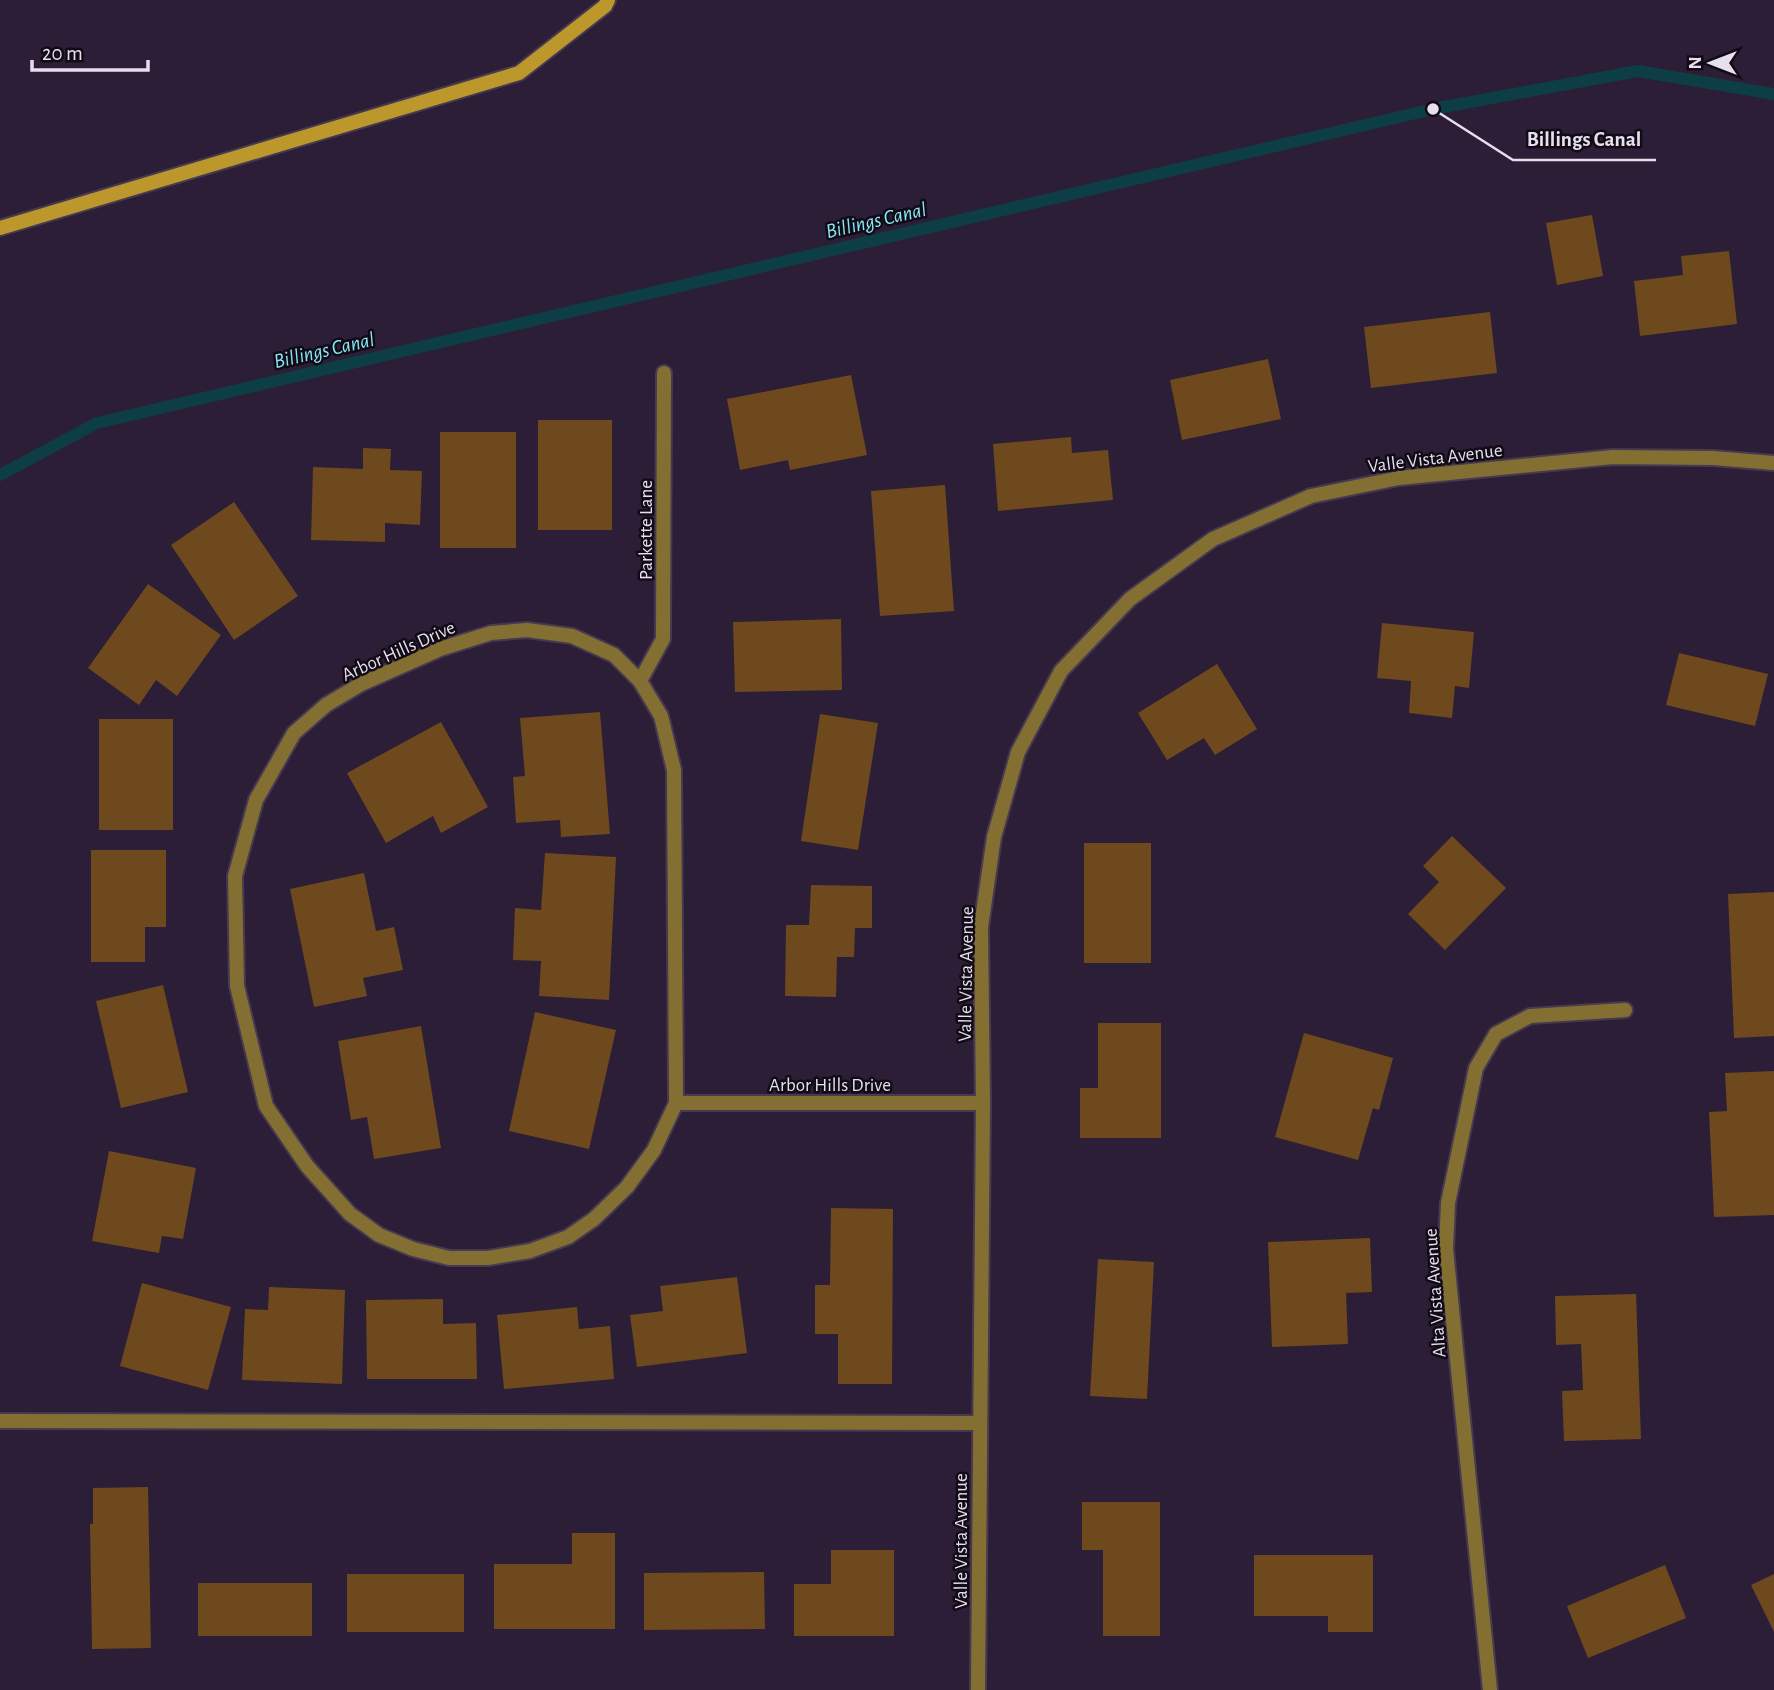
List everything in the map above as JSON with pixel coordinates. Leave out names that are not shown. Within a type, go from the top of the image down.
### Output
[{"type":"main road","points":[[0,228],[519,74],[605,6],[608,0]]},
{"type":"street","name":"Parkette Lane","points":[[640,681],[663,639],[664,373]]},
{"type":"street","name":"Valle Vista Avenue","points":[[978,1690],[983,1103],[981,927],[995,836],[1017,752],[1061,671],[1130,599],[1213,539],[1311,496],[1399,478],[1613,457],[1713,458],[1774,463]]},
{"type":"street","name":"Arbor Hills Drive","points":[[527,630],[572,636],[614,655],[640,681],[661,716],[674,770],[676,1103],[654,1150],[627,1187],[594,1219],[568,1237],[530,1251],[488,1258],[449,1258],[413,1249],[379,1235],[350,1214],[307,1166],[266,1107],[237,986],[235,876],[257,800],[294,733],[326,705],[361,684],[440,649],[491,633],[527,630]]},
{"type":"street","name":"Alta Vista Avenue","points":[[1490,1690],[1446,1249],[1451,1189],[1476,1068],[1496,1034],[1530,1017],[1625,1010]]},
{"type":"street","name":"Arbor Hills Drive","points":[[676,1103],[983,1103]]},
{"type":"street","points":[[0,1421],[980,1423]]},
{"type":"building","points":[[1592,215],[1603,276],[1557,285],[1546,223]]},
{"type":"building","points":[[1729,251],[1737,324],[1640,336],[1634,281],[1683,275],[1681,256]]},
{"type":"building","points":[[1490,312],[1497,373],[1371,388],[1364,327]]},
{"type":"building","points":[[1268,359],[1281,419],[1182,440],[1170,380]]},
{"type":"building","points":[[851,375],[867,455],[790,470],[788,460],[740,470],[727,399]]},
{"type":"building","points":[[538,420],[612,420],[612,530],[538,530]]},
{"type":"building","points":[[440,432],[516,432],[516,548],[440,548]]},
{"type":"building","points":[[1071,437],[1072,453],[1108,450],[1113,500],[998,511],[993,444]]},
{"type":"building","points":[[363,448],[391,449],[390,470],[422,471],[420,525],[385,523],[385,542],[311,540],[313,467],[363,469]]},
{"type":"building","points":[[945,485],[954,611],[880,616],[871,491]]},
{"type":"building","points":[[234,502],[298,596],[234,640],[171,545]]},
{"type":"building","points":[[148,584],[221,635],[177,696],[156,680],[139,705],[88,668]]},
{"type":"building","points":[[841,619],[842,690],[735,692],[733,622]]},
{"type":"building","points":[[1382,623],[1474,632],[1469,688],[1455,686],[1452,718],[1409,713],[1411,681],[1377,678]]},
{"type":"building","points":[[1679,653],[1768,674],[1755,726],[1666,705]]},
{"type":"building","points":[[1217,664],[1257,729],[1215,755],[1204,738],[1167,760],[1138,713]]},
{"type":"building","points":[[600,712],[610,834],[561,837],[560,820],[516,823],[513,777],[525,776],[520,718]]},
{"type":"building","points":[[820,714],[878,723],[858,850],[801,841]]},
{"type":"building","points":[[99,719],[173,719],[173,830],[99,830]]},
{"type":"building","points":[[441,722],[488,807],[441,833],[433,816],[386,843],[347,773]]},
{"type":"building","points":[[1452,836],[1506,888],[1445,950],[1408,914],[1439,882],[1423,866]]},
{"type":"building","points":[[1084,843],[1151,843],[1151,963],[1084,963]]},
{"type":"building","points":[[91,850],[166,850],[166,927],[145,927],[145,962],[91,962]]},
{"type":"building","points":[[545,853],[616,857],[609,1000],[539,996],[541,961],[513,960],[515,908],[541,910]]},
{"type":"building","points":[[364,873],[376,931],[394,927],[403,970],[363,978],[367,996],[314,1007],[290,889]]},
{"type":"building","points":[[811,885],[872,886],[872,928],[855,928],[854,957],[837,957],[836,997],[785,996],[786,925],[809,925]]},
{"type":"building","points":[[1774,892],[1774,1036],[1734,1038],[1728,894]]},
{"type":"building","points":[[163,985],[188,1092],[121,1108],[96,1001]]},
{"type":"building","points":[[535,1012],[616,1030],[589,1149],[509,1131]]},
{"type":"building","points":[[1098,1023],[1161,1023],[1161,1138],[1080,1138],[1080,1088],[1098,1088]]},
{"type":"building","points":[[421,1026],[441,1148],[374,1159],[367,1117],[351,1120],[338,1041]]},
{"type":"building","points":[[1304,1033],[1393,1058],[1379,1110],[1373,1108],[1358,1160],[1275,1137]]},
{"type":"building","points":[[1774,1071],[1774,1215],[1714,1217],[1709,1112],[1727,1111],[1725,1073]]},
{"type":"building","points":[[109,1151],[196,1168],[183,1239],[162,1236],[159,1253],[92,1241]]},
{"type":"building","points":[[831,1208],[893,1209],[892,1384],[838,1384],[838,1334],[815,1334],[815,1285],[830,1285]]},
{"type":"building","points":[[1370,1238],[1372,1292],[1346,1293],[1348,1344],[1272,1347],[1268,1242]]},
{"type":"building","points":[[1098,1259],[1154,1262],[1147,1399],[1090,1396]]},
{"type":"building","points":[[737,1277],[747,1353],[637,1367],[630,1315],[663,1311],[660,1286]]},
{"type":"building","points":[[142,1283],[231,1307],[208,1390],[120,1366]]},
{"type":"building","points":[[269,1287],[345,1290],[342,1384],[242,1380],[245,1309],[268,1310]]},
{"type":"building","points":[[1636,1294],[1641,1439],[1564,1441],[1562,1391],[1583,1390],[1581,1344],[1556,1345],[1555,1296]]},
{"type":"building","points":[[443,1299],[443,1324],[476,1323],[477,1379],[367,1379],[366,1300]]},
{"type":"building","points":[[577,1307],[579,1329],[610,1326],[614,1379],[504,1389],[497,1315]]},
{"type":"building","points":[[148,1487],[151,1648],[92,1649],[90,1524],[93,1524],[93,1488]]},
{"type":"building","points":[[1082,1502],[1160,1502],[1160,1636],[1103,1636],[1103,1550],[1082,1550]]},
{"type":"building","points":[[572,1533],[615,1533],[615,1629],[494,1629],[494,1564],[572,1564]]},
{"type":"building","points":[[831,1550],[894,1550],[894,1636],[794,1636],[794,1584],[831,1584]]},
{"type":"building","points":[[1254,1555],[1373,1555],[1373,1632],[1328,1632],[1328,1616],[1254,1616]]},
{"type":"building","points":[[1665,1565],[1686,1618],[1588,1658],[1567,1606]]},
{"type":"building","points":[[764,1572],[765,1629],[644,1630],[644,1573]]},
{"type":"building","points":[[347,1574],[464,1574],[464,1632],[347,1632]]},
{"type":"building","points":[[1774,1574],[1774,1632],[1751,1585]]},
{"type":"building","points":[[198,1583],[312,1583],[312,1636],[198,1636]]},
{"type":"waterway","name":"Billings Canal","points":[[0,475],[97,423],[1433,109],[1638,71],[1774,94]]},
{"type":"place","name":"Billings Canal","points":[[1433,109]]}]
